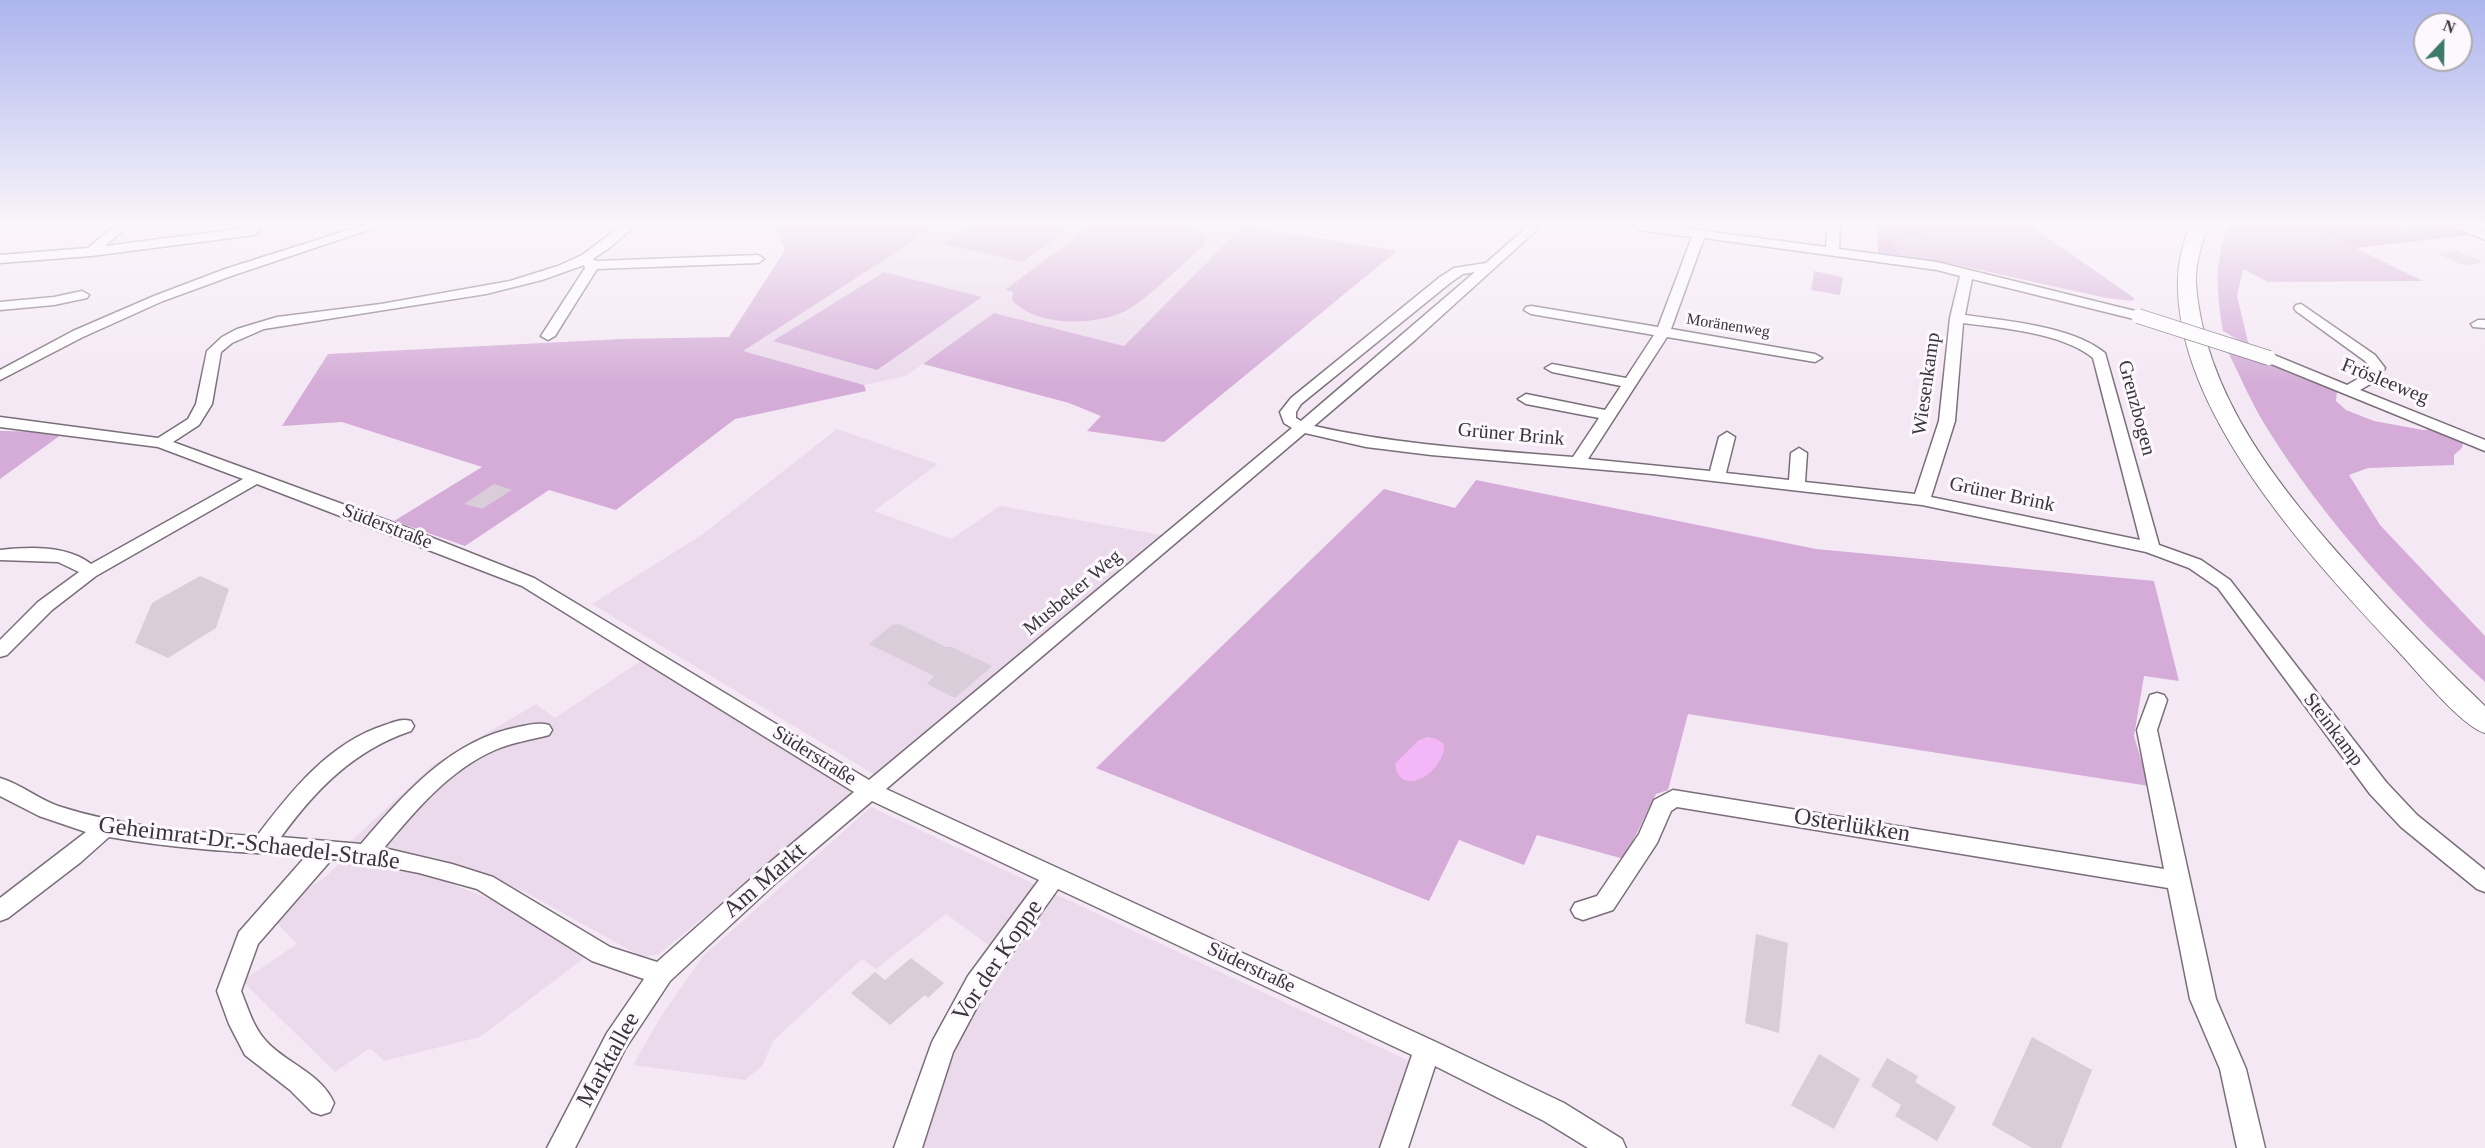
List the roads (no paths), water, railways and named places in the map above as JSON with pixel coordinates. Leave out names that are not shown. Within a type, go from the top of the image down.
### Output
[{"type":"highway","points":[[2187,280],[2193,332],[2212,385],[2241,441],[2263,475],[2315,543],[2398,637],[2485,723]]},
{"type":"highway","points":[[2204,280],[2206,312],[2220,363],[2244,414],[2283,476],[2361,574],[2485,701]]},
{"type":"street","points":[[0,376],[90,328],[207,280]]},
{"type":"street","points":[[161,443],[194,422],[204,404],[214,351],[246,331],[290,319],[360,311],[527,280]]},
{"type":"street","points":[[548,336],[578,280]]},
{"type":"street","points":[[1302,428],[1289,420],[1288,412],[1296,401],[1446,280]]},
{"type":"street","name":"Musbeker Weg","points":[[870,791],[1475,280]]},
{"type":"street","points":[[1578,462],[1662,334],[1682,280]]},
{"type":"street","name":"Wiesenkamp","points":[[1922,500],[1947,421],[1957,318],[1966,280]]},
{"type":"street","name":"Frösleeweg","points":[[1993,280],[2138,316],[2269,358],[2485,446]]},
{"type":"street","points":[[0,306],[54,301],[81,295]]},
{"type":"street","points":[[2301,308],[2370,358],[2378,368],[2374,376],[2348,390]]},
{"type":"street","name":"Moränenweg","points":[[1530,310],[1815,358]]},
{"type":"street","name":"Grenzbogen","points":[[1957,318],[2058,337],[2088,345],[2096,350],[2100,356],[2116,410],[2151,548]]},
{"type":"street","points":[[1552,368],[1630,383]]},
{"type":"street","points":[[1526,399],[1609,415]]},
{"type":"street","name":"Süderstraße","points":[[0,422],[161,443],[528,582],[870,791],[1427,1050],[1554,1112],[1612,1148]]},
{"type":"street","name":"Grüner Brink","points":[[1302,428],[1366,442],[1431,450],[1578,462],[1922,500],[2151,548],[2195,564]]},
{"type":"street","points":[[1717,477],[1727,437]]},
{"type":"street","points":[[1797,486],[1799,453]]},
{"type":"street","points":[[0,651],[45,606],[90,572],[256,478]]},
{"type":"street","points":[[0,555],[19,553],[68,559],[77,562],[90,572]]},
{"type":"street","name":"Steinkamp","points":[[2195,564],[2224,584],[2378,788],[2409,821],[2485,883]]},
{"type":"street","points":[[2157,700],[2146,730],[2203,999],[2233,1069],[2251,1148]]},
{"type":"street","points":[[263,845],[306,788],[327,770],[368,740],[386,730],[404,726]]},
{"type":"street","points":[[366,854],[436,776],[491,741],[518,733],[542,730]]},
{"type":"street","name":"Geheimrat-Dr.-Schaedel-Straße","points":[[0,786],[22,801],[60,817],[103,830],[366,854],[417,864],[484,883],[533,910],[602,955],[661,974]]},
{"type":"street","name":"Am Markt","points":[[661,974],[770,875],[870,791]]},
{"type":"street","name":"Osterlükken","points":[[1583,910],[1605,903],[1649,837],[1662,806],[1673,798],[2178,880]]},
{"type":"street","points":[[0,911],[73,856],[103,830]]},
{"type":"street","points":[[321,1103],[309,1088],[258,1052],[243,1027],[229,991],[248,939],[325,851]]},
{"type":"street","name":"Vor der Koppe","points":[[908,1148],[941,1050],[971,993],[1054,877]]},
{"type":"street","name":"Marktallee","points":[[561,1148],[616,1041],[661,974]]},
{"type":"street","points":[[1394,1148],[1427,1050]]}]
